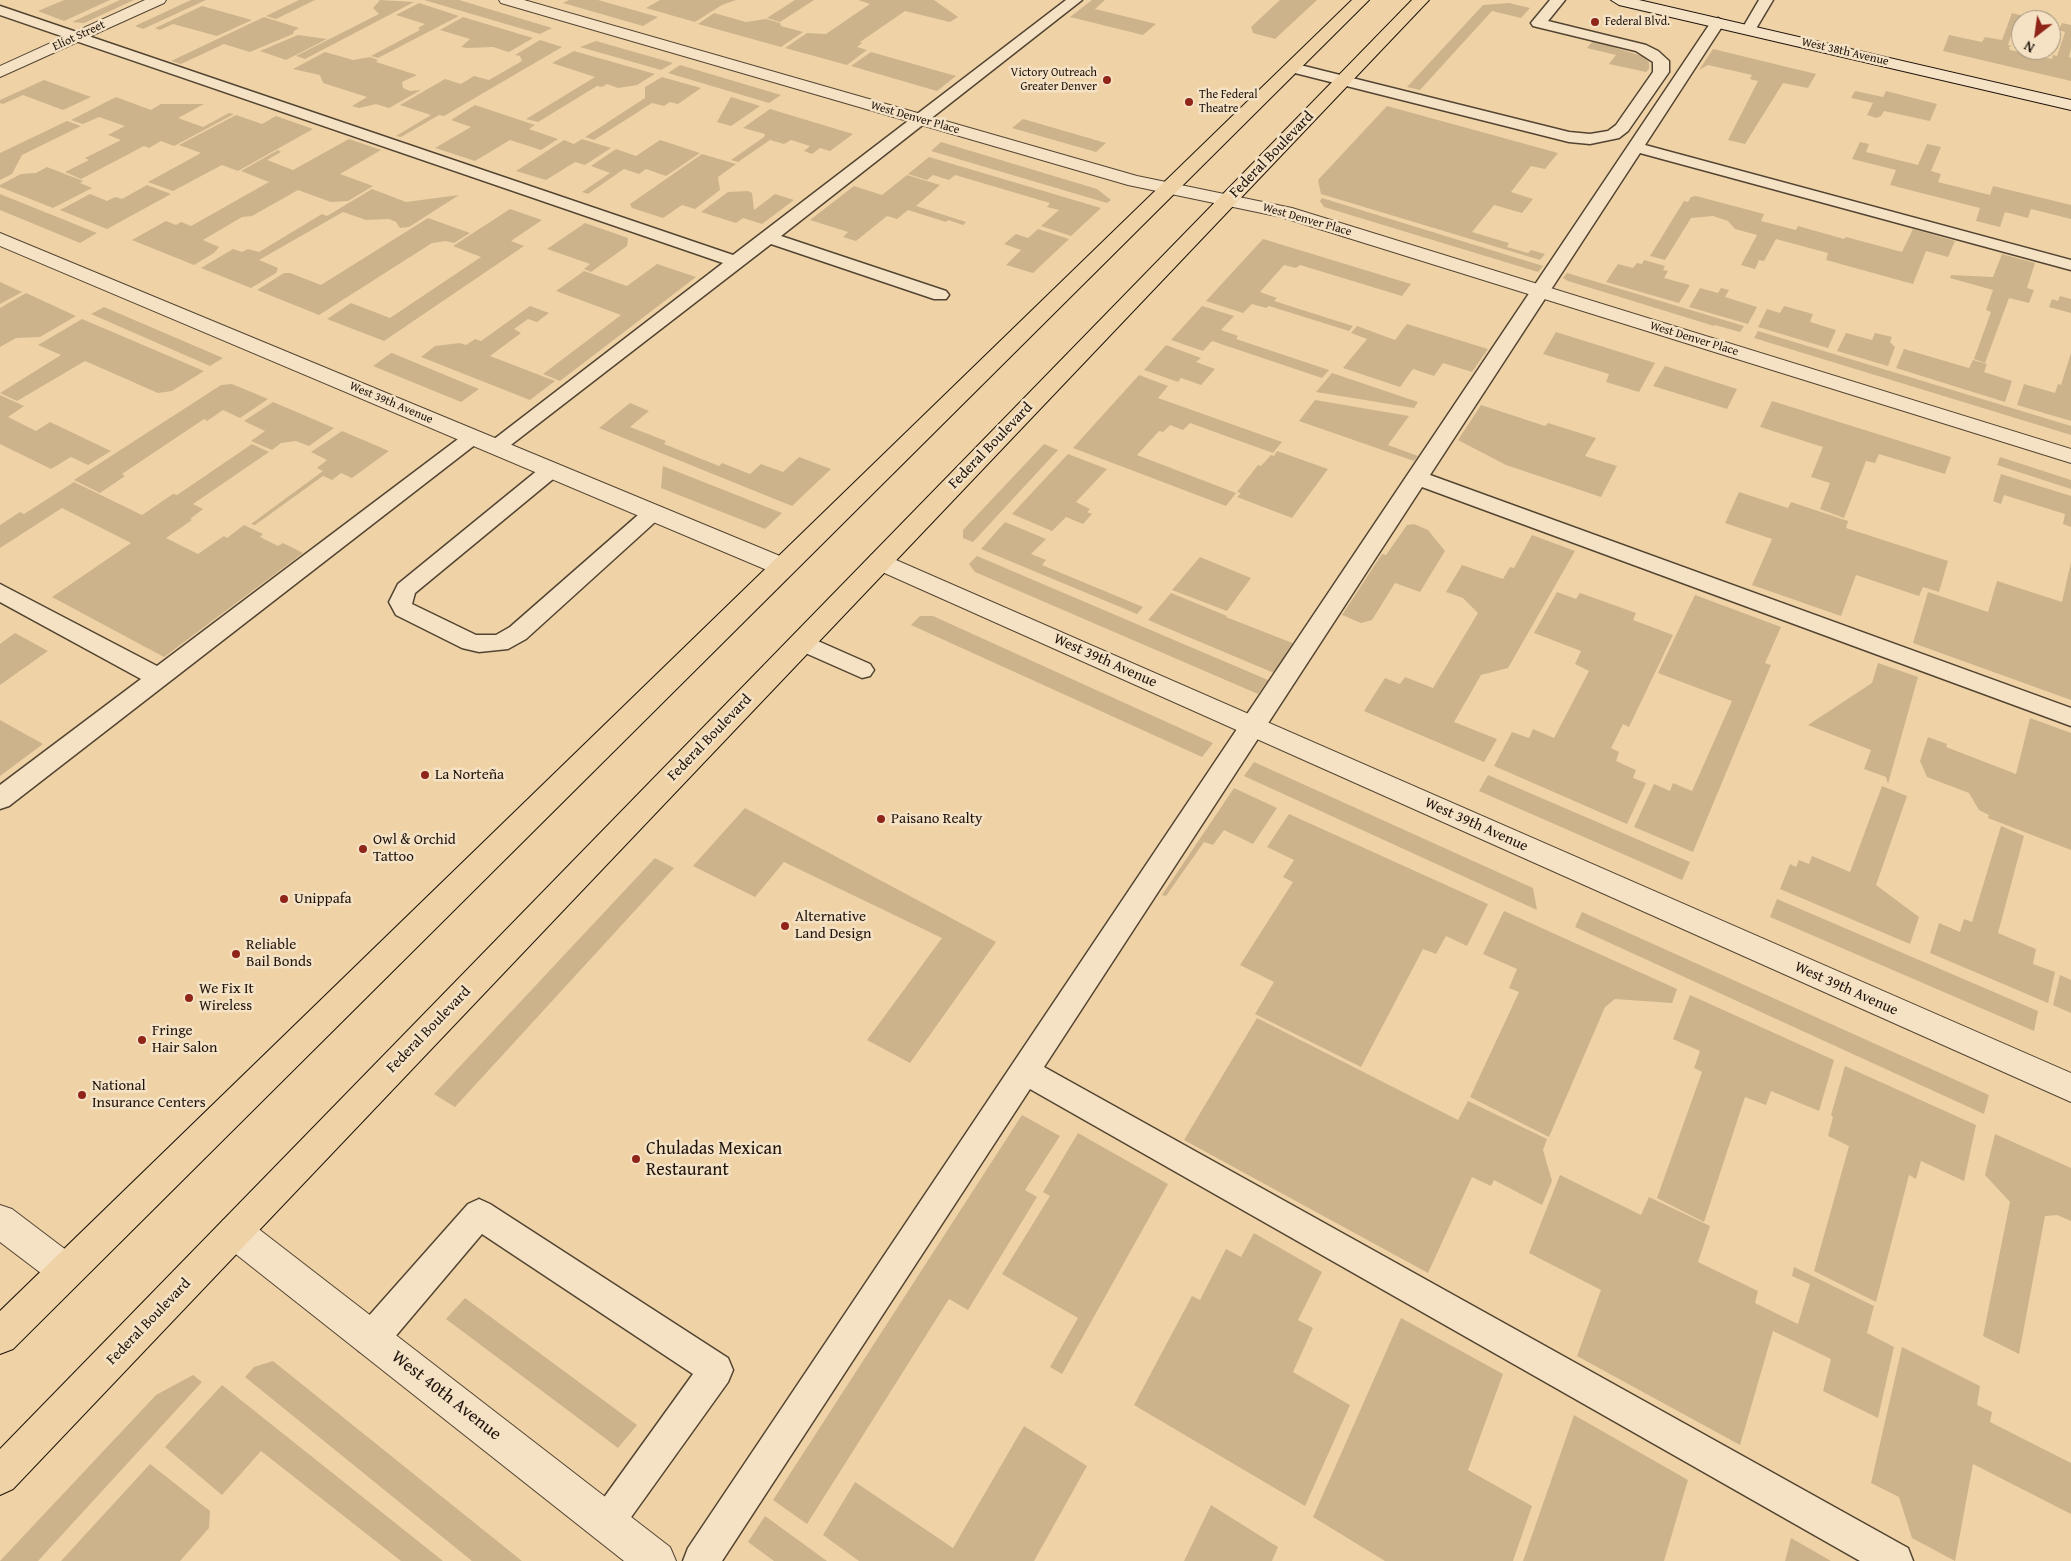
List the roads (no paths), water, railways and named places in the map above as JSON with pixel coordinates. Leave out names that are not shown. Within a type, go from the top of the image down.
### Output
[{"type":"main road","points":[[0,1336],[1361,0]]},
{"type":"main road","name":"Federal Boulevard","points":[[0,1476],[1421,0]]},
{"type":"street","name":"Eliot Street","points":[[0,72],[158,0]]},
{"type":"street","name":"West Denver Place","points":[[507,0],[1134,181],[1285,212],[2071,456]]},
{"type":"street","name":"West 38th Avenue","points":[[1619,0],[2071,106]]},
{"type":"street","name":"West 39th Avenue","points":[[0,238],[783,567]]},
{"type":"street","name":"West 39th Avenue","points":[[880,561],[2071,1088]]},
{"type":"street","points":[[0,1221],[66,1271]]},
{"type":"street","name":"West 40th Avenue","points":[[235,1232],[656,1561]]},
{"type":"lane","points":[[1296,63],[1465,111],[1569,138],[1599,139],[1619,131],[1662,68],[1658,57],[1641,48],[1538,23],[1558,0]]},
{"type":"lane","points":[[1749,29],[1766,0]]},
{"type":"lane","points":[[496,447],[1070,1]]},
{"type":"lane","points":[[0,10],[736,262]]},
{"type":"lane","points":[[701,1561],[1718,22]]},
{"type":"lane","points":[[1636,147],[2071,265]]},
{"type":"lane","points":[[768,237],[940,295]]},
{"type":"lane","points":[[0,799],[473,437]]},
{"type":"lane","points":[[551,470],[406,588],[400,602],[404,608],[470,642],[480,644],[500,643],[518,633],[654,513]]},
{"type":"lane","points":[[1417,478],[2071,718]]},
{"type":"lane","points":[[0,592],[159,678]]},
{"type":"lane","points":[[802,642],[862,670]]},
{"type":"lane","points":[[1025,1071],[1895,1561]]},
{"type":"lane","points":[[372,1338],[479,1214],[716,1370],[607,1522]]},
{"type":"place","name":"Federal Blvd.","points":[[1595,22]]},
{"type":"place","name":"Victory Outreach Greater Denver","points":[[1107,80]]},
{"type":"place","name":"The Federal Theatre","points":[[1189,102]]},
{"type":"place","name":"La Norteña","points":[[425,775]]},
{"type":"place","name":"Paisano Realty","points":[[881,819]]},
{"type":"place","name":"Owl & Orchid Tattoo","points":[[363,849]]},
{"type":"place","name":"Unippafa","points":[[284,899]]},
{"type":"place","name":"Alternative Land Design","points":[[785,926]]},
{"type":"place","name":"Reliable Bail Bonds","points":[[236,954]]},
{"type":"place","name":"We Fix It Wireless","points":[[189,998]]},
{"type":"place","name":"Fringe Hair Salon","points":[[142,1040]]},
{"type":"place","name":"National Insurance Centers","points":[[82,1095]]},
{"type":"place","name":"Chuladas Mexican Restaurant","points":[[636,1159]]}]
